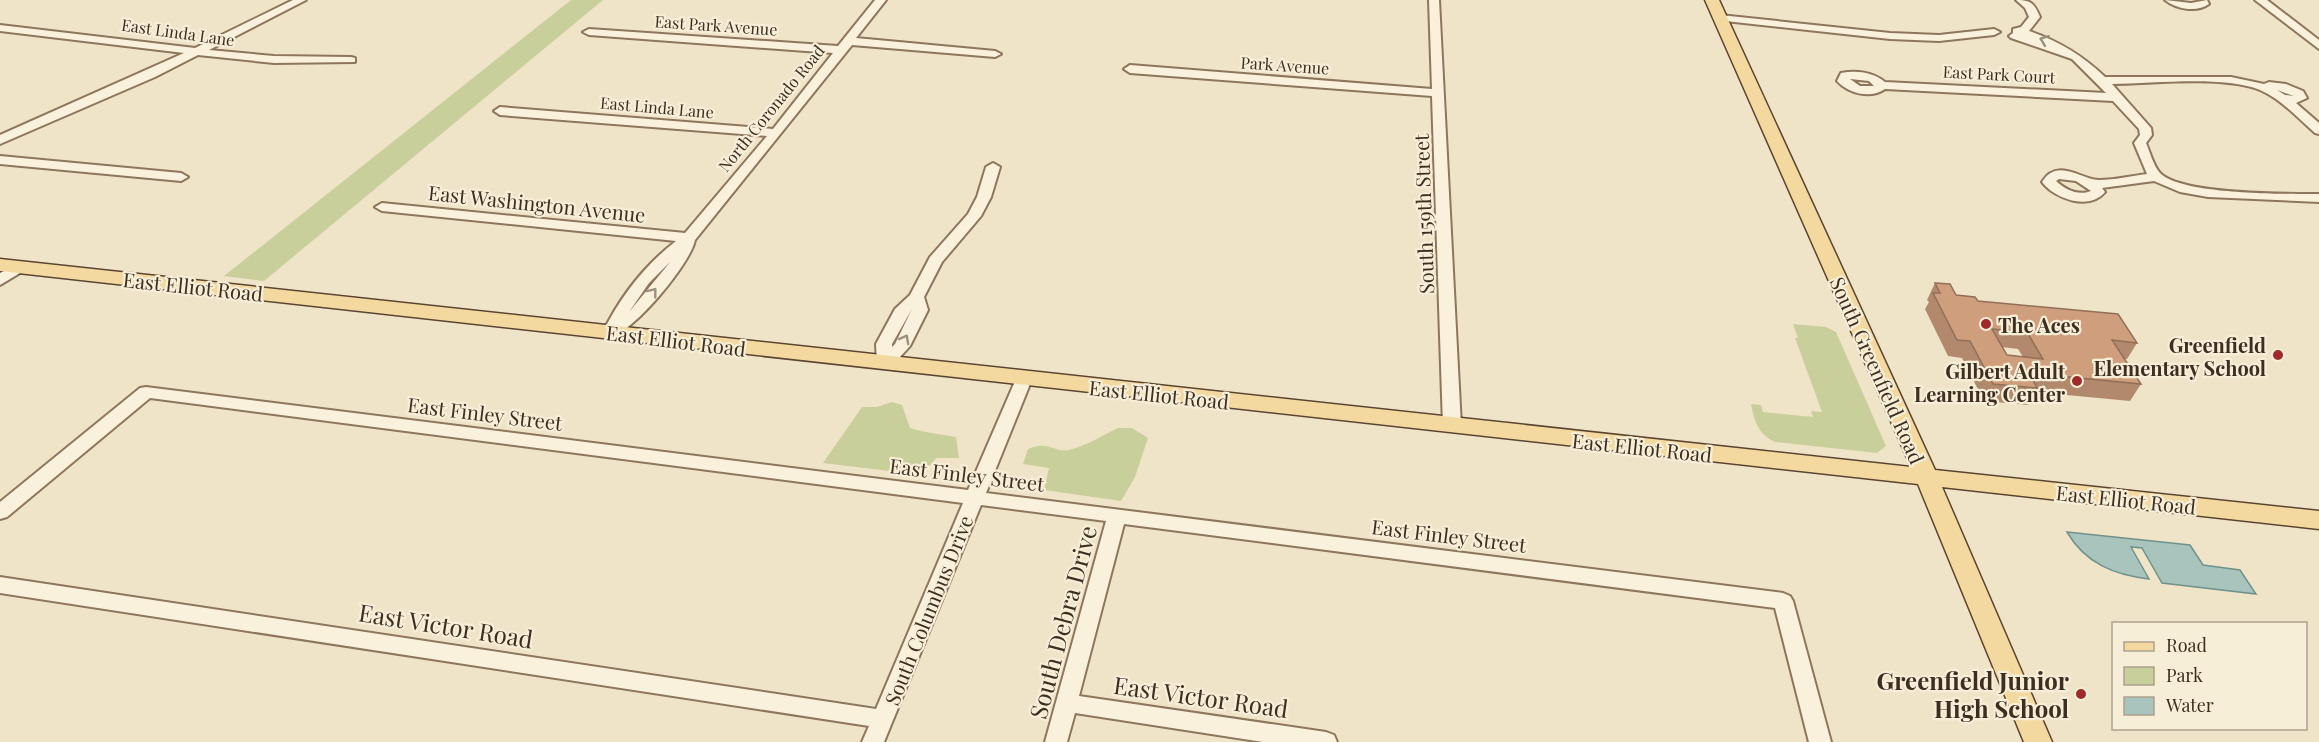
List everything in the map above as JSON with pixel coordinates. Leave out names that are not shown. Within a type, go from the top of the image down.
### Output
[{"type":"main road","name":"South Greenfield Road","points":[[1712,0],[1927,478],[2038,742]]},
{"type":"main road","name":"East Elliot Road","points":[[10,266],[2319,520]]},
{"type":"street","points":[[0,140],[75,105],[151,74],[301,0]]},
{"type":"street","name":"North Coronado Road","points":[[611,332],[635,315],[686,251],[689,238],[776,133],[880,0]]},
{"type":"street","name":"South 159th Street","points":[[1434,0],[1452,426]]},
{"type":"street","points":[[2012,0],[2017,4],[2023,18],[2015,31]]},
{"type":"street","points":[[2015,31],[2025,29],[2035,17],[2030,6],[2021,0]]},
{"type":"street","points":[[2170,0],[2193,6],[2204,4],[2202,0]]},
{"type":"street","points":[[2260,0],[2319,46]]},
{"type":"street","points":[[1722,22],[1939,38],[1994,32],[1990,29],[1992,26],[2015,31],[2076,57],[2104,81],[2115,97],[2145,128],[2146,135],[2140,143],[2156,177],[2170,185],[2188,190],[2285,198],[2319,198]]},
{"type":"street","name":"East Linda Lane","points":[[0,28],[76,34],[264,59],[351,60]]},
{"type":"street","name":"East Park Avenue","points":[[589,32],[995,54]]},
{"type":"street","points":[[2304,34],[2319,35]]},
{"type":"street","name":"Park Avenue","points":[[1130,69],[1438,93]]},
{"type":"street","points":[[2104,81],[2219,80],[2261,87],[2284,99],[2319,130]]},
{"type":"street","name":"East Park Court","points":[[1881,86],[2115,97]]},
{"type":"street","name":"East Linda Lane","points":[[500,111],[776,133]]},
{"type":"street","points":[[0,160],[181,177]]},
{"type":"street","points":[[885,363],[902,346],[920,310],[916,297],[935,260],[974,216],[984,197],[993,167]]},
{"type":"street","points":[[2094,185],[2156,177]]},
{"type":"street","name":"East Washington Avenue","points":[[382,207],[689,238]]},
{"type":"street","points":[[0,280],[10,266]]},
{"type":"street","name":"South Columbus Drive","points":[[873,742],[1024,379]]},
{"type":"street","name":"East Finley Street","points":[[0,512],[146,392],[1783,601],[1820,742]]},
{"type":"street","name":"South Debra Drive","points":[[1056,742],[1117,516]]},
{"type":"street","name":"East Victor Road","points":[[0,585],[884,719]]},
{"type":"street","name":"East Victor Road","points":[[1067,704],[1326,742]]},
{"type":"green space","points":[[571,0],[603,0],[264,281],[224,276]]},
{"type":"green space","points":[[1793,324],[1826,327],[1836,332],[1886,446],[1877,453],[1775,442],[1765,436],[1758,427],[1751,404],[1761,405],[1763,412],[1813,417],[1811,411],[1822,412],[1795,338],[1798,338]]},
{"type":"green space","points":[[892,402],[902,405],[910,428],[956,437],[959,458],[936,458],[922,475],[823,463],[862,407],[877,407]]},
{"type":"green space","points":[[1118,428],[1132,428],[1148,438],[1135,477],[1121,501],[1044,490],[1049,468],[1023,464],[1028,449],[1046,446],[1069,450]]},
{"type":"water","points":[[2067,532],[2190,545],[2203,565],[2240,570],[2256,594],[2162,583],[2142,548],[2131,547],[2149,579],[2112,571],[2082,552]]},
{"type":"building","points":[[1935,283],[1950,284],[1956,295],[1975,297],[1978,301],[2118,314],[2137,343],[2112,340],[2141,384],[2029,373],[2037,388],[1993,384],[1970,341],[1957,340],[1933,293],[1940,293]],"holes":[[[1992,329],[2027,332],[2043,359],[2007,355]]]},
{"type":"place","name":"The Aces","points":[[1986,324]]},
{"type":"place","name":"Greenfield Elementary School","points":[[2278,355]]},
{"type":"place","name":"Gilbert Adult Learning Center","points":[[2077,381]]},
{"type":"place","name":"Greenfield Junior High School","points":[[2081,694]]}]
